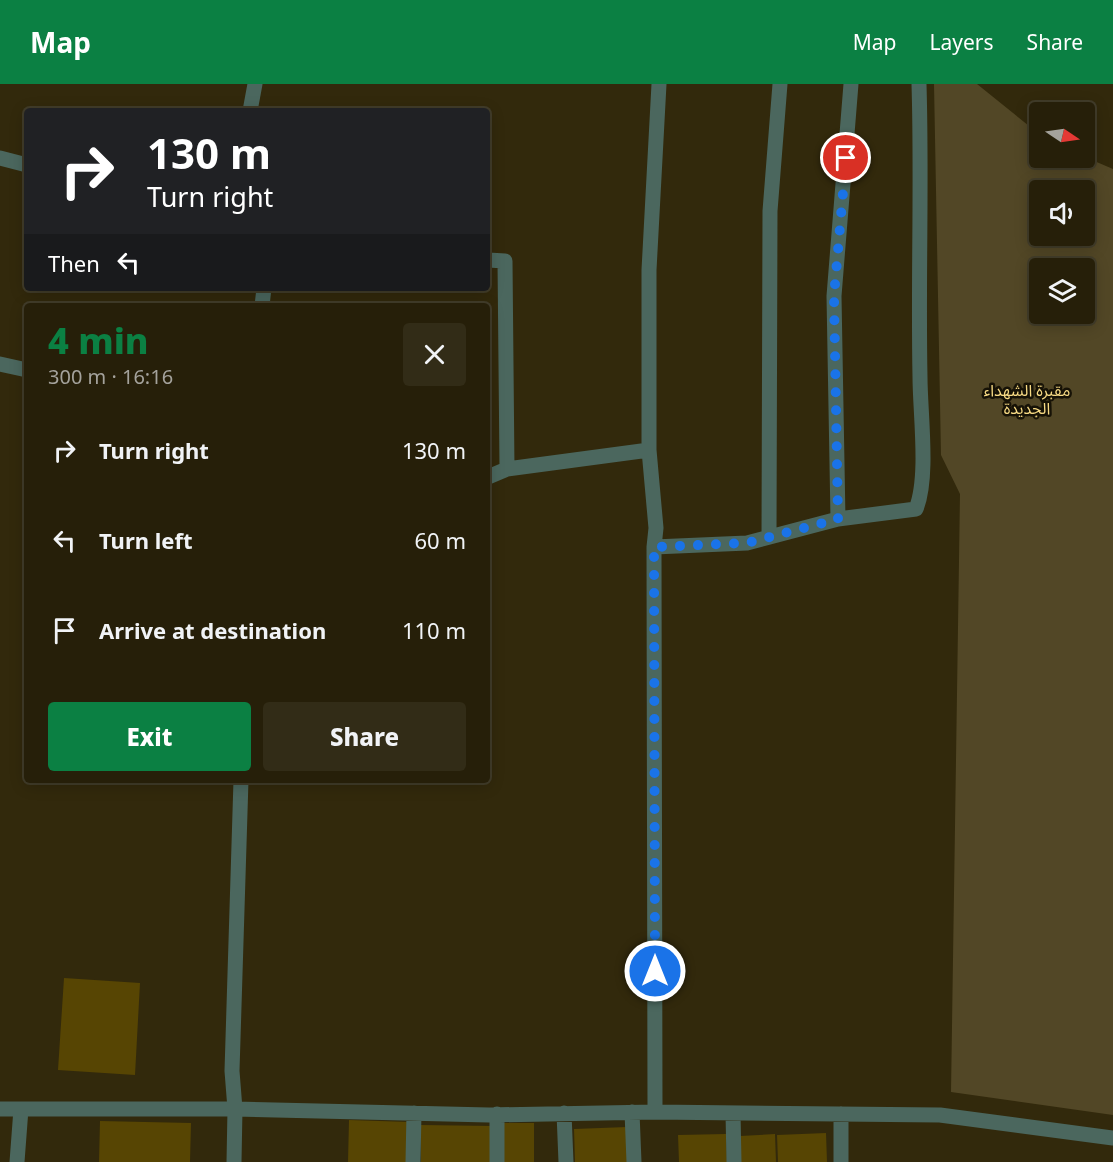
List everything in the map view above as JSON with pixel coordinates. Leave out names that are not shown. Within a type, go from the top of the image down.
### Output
[{"type":"street","points":[[251,108],[255,84]]},
{"type":"street","points":[[655,1112],[654,547],[656,528],[649,450],[649,270],[659,84]]},
{"type":"street","points":[[769,537],[770,211],[780,84]]},
{"type":"street","points":[[838,519],[834,296],[851,84]]},
{"type":"street","points":[[654,547],[747,543],[838,519],[916,508],[921,496],[919,84]]},
{"type":"street","points":[[0,158],[24,164]]},
{"type":"street","points":[[490,260],[505,261],[507,469]]},
{"type":"street","points":[[0,364],[24,369]]},
{"type":"street","points":[[490,476],[507,469],[649,450]]},
{"type":"street","points":[[234,1162],[235,1109],[232,1071],[241,783]]},
{"type":"street","points":[[0,1109],[235,1109],[496,1114],[655,1112],[940,1115],[1113,1138]]},
{"type":"street","points":[[17,1162],[21,1109]]},
{"type":"street","points":[[632,1112],[634,1162]]},
{"type":"street","points":[[413,1162],[414,1113]]},
{"type":"street","points":[[564,1113],[566,1162]]},
{"type":"street","points":[[733,1113],[734,1162]]},
{"type":"street","points":[[496,1114],[497,1162]]},
{"type":"street","points":[[841,1162],[842,1114]]},
{"type":"green space","name":"مقبرة الشهداء الجديدة","points":[[934,84],[977,84],[1029,126],[1029,168],[1095,168],[1095,161],[1113,169],[1113,1115],[951,1092],[960,494],[941,455]]},
{"type":"building","points":[[64,978],[140,983],[135,1075],[58,1070]]},
{"type":"building","points":[[349,1120],[410,1122],[409,1162],[348,1162]]},
{"type":"building","points":[[100,1121],[191,1123],[190,1162],[99,1162]]},
{"type":"building","points":[[502,1123],[534,1123],[534,1162],[502,1162]]},
{"type":"building","points":[[421,1125],[493,1126],[493,1162],[421,1162]]},
{"type":"building","points":[[627,1127],[628,1162],[575,1162],[574,1129]]},
{"type":"building","points":[[826,1133],[827,1162],[778,1162],[777,1135]]},
{"type":"building","points":[[726,1134],[727,1162],[679,1162],[678,1135]]},
{"type":"building","points":[[775,1134],[776,1162],[741,1162],[740,1136]]},
{"type":"route","points":[[655,971],[654,547],[747,543],[838,519],[834,296],[846,158]]}]
